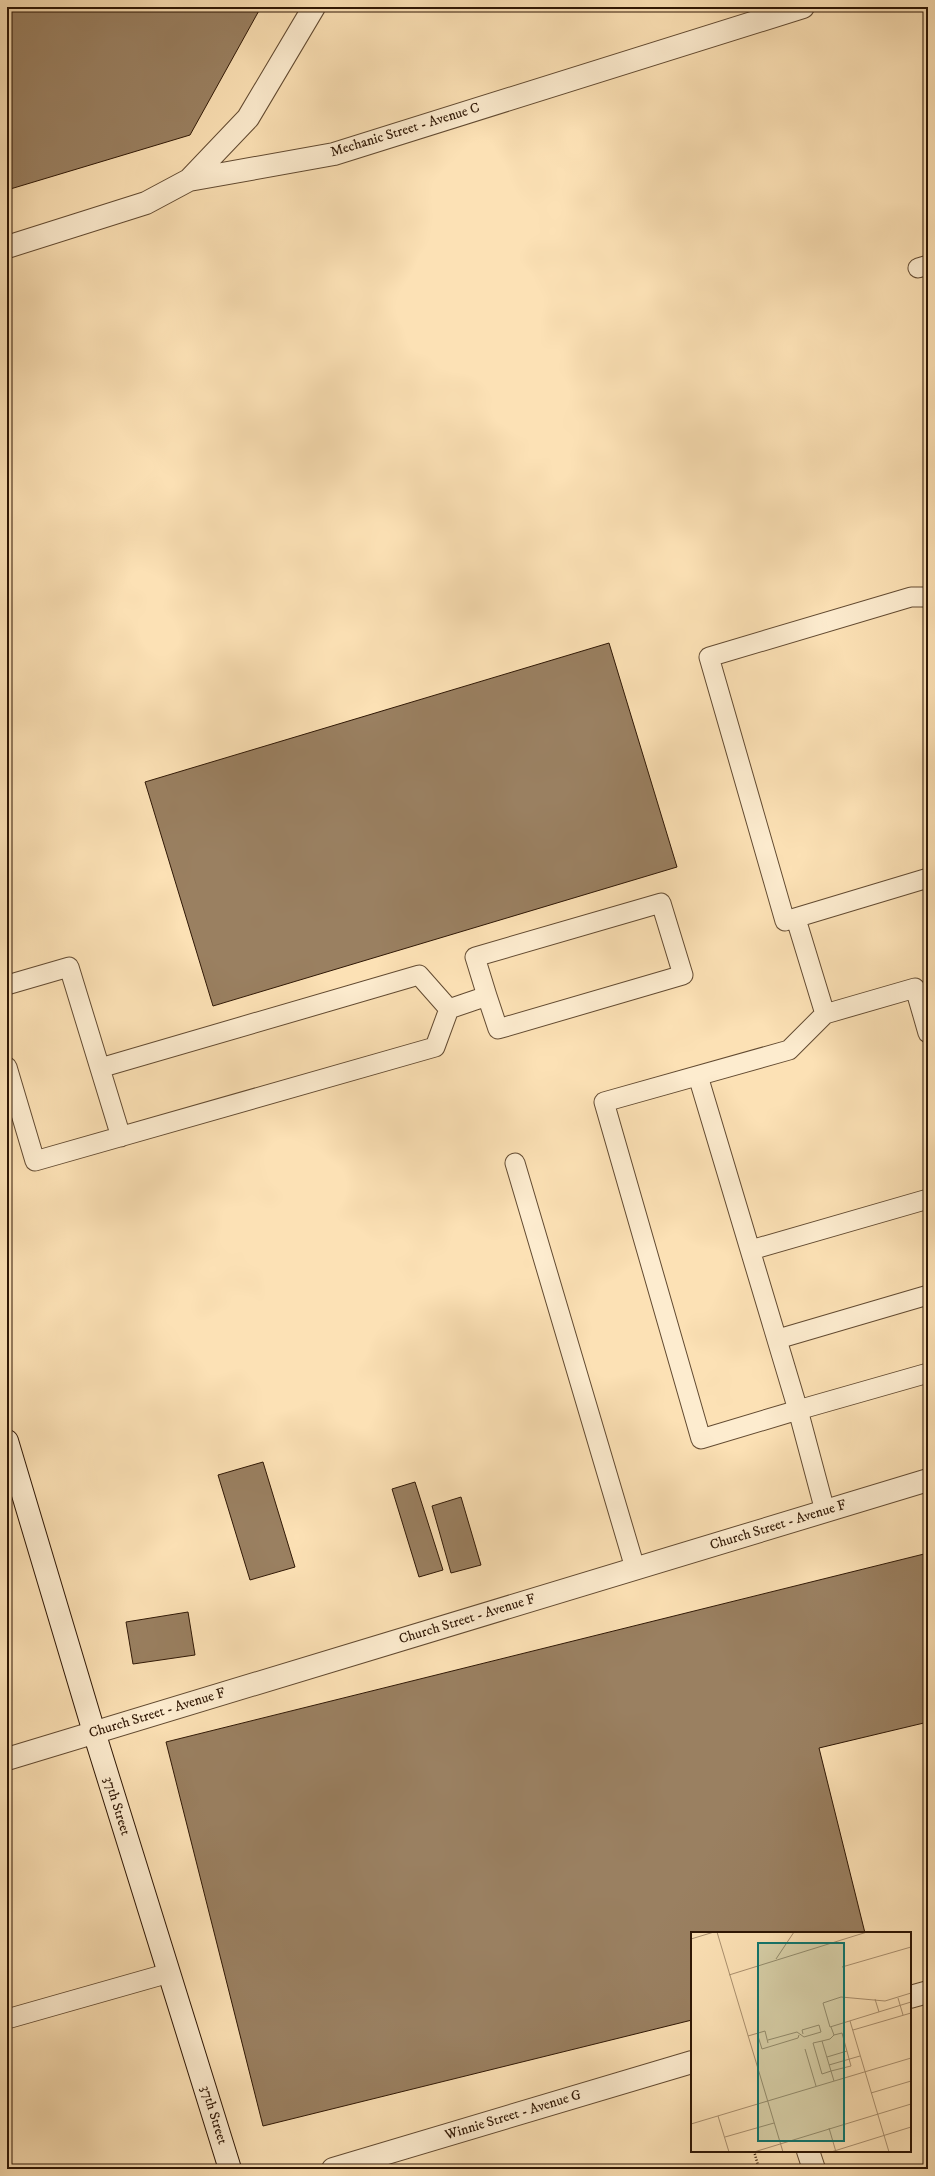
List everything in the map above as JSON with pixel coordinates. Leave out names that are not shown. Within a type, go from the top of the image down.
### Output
[{"type":"street","points":[[189,180],[248,118],[314,7]]},
{"type":"street","name":"Mechanic Street - Avenue C","points":[[7,247],[146,203],[189,180],[334,154],[803,7]]},
{"type":"street","name":"37th Street","points":[[7,1441],[94,1732],[230,2169]]},
{"type":"street","name":"Church Street - Avenue F","points":[[7,1759],[928,1480]]},
{"type":"street","points":[[911,1997],[928,1992]]},
{"type":"street","name":"Winnie Street - Avenue G","points":[[333,2169],[691,2062]]},
{"type":"street","points":[[808,2152],[814,2169]]},
{"type":"lane","points":[[928,597],[911,597],[709,657],[785,921],[796,919],[928,878]]},
{"type":"lane","points":[[661,902],[683,975],[498,1029],[487,996],[475,957],[661,902]]},
{"type":"lane","points":[[796,919],[825,1014]]},
{"type":"lane","points":[[7,985],[69,967],[121,1137]]},
{"type":"lane","points":[[100,1068],[420,975],[449,1009]]},
{"type":"lane","points":[[928,1033],[915,988],[825,1014],[789,1050],[604,1102],[701,1439],[928,1373]]},
{"type":"lane","points":[[7,1067],[35,1161],[434,1047],[449,1009],[487,996]]},
{"type":"lane","points":[[698,1076],[778,1339],[825,1511]]},
{"type":"lane","points":[[515,1163],[635,1568]]},
{"type":"lane","points":[[751,1250],[928,1199]]},
{"type":"lane","points":[[778,1339],[928,1296]]},
{"type":"lane","points":[[7,2019],[169,1973]]},
{"type":"path","points":[[754,2152],[759,2169]]},
{"type":"building","points":[[7,7],[261,7],[190,135],[7,190]]},
{"type":"building","points":[[609,643],[677,867],[213,1006],[145,782]]},
{"type":"building","points":[[263,1462],[295,1567],[250,1580],[218,1475]]},
{"type":"building","points":[[415,1482],[443,1570],[419,1577],[392,1489]]},
{"type":"building","points":[[461,1497],[481,1565],[451,1573],[432,1506]]},
{"type":"building","points":[[928,1553],[928,1722],[819,1748],[865,1932],[691,1932],[691,2020],[263,2126],[166,1742]]},
{"type":"building","points":[[188,1612],[195,1655],[133,1664],[126,1622]]}]
